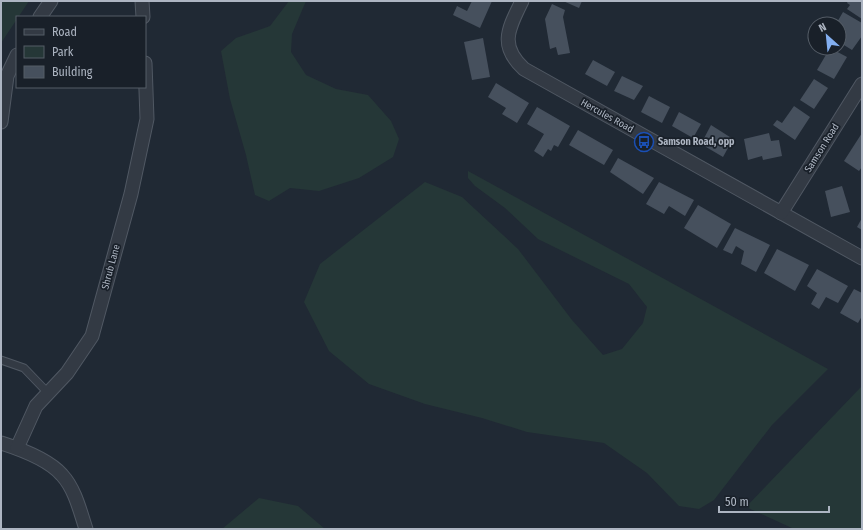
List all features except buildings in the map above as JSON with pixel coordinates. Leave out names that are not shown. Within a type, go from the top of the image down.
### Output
[{"type":"street","points":[[41,16],[51,1]]},
{"type":"street","points":[[142,1],[143,16]]},
{"type":"street","name":"Hercules Road","points":[[522,1],[508,37],[509,49],[515,60],[524,69],[862,258]]},
{"type":"street","points":[[1,122],[7,76],[16,56]]},
{"type":"street","name":"Samson Road","points":[[781,213],[862,84]]},
{"type":"street","name":"Shrub Lane","points":[[17,448],[36,406],[67,372],[92,336],[131,194],[147,119],[146,88]]},
{"type":"street","points":[[1,443],[17,448],[42,460],[62,475],[76,499],[86,529]]},
{"type":"lane","points":[[1,360],[24,368],[48,392]]},
{"type":"green space","points":[[1,1],[29,1],[19,16],[16,16],[16,20],[1,43]]},
{"type":"green space","points":[[289,1],[306,1],[292,34],[291,52],[306,75],[336,89],[368,95],[391,121],[399,139],[393,157],[359,178],[319,191],[290,188],[269,201],[255,195],[246,155],[230,99],[221,51],[236,38],[270,26]]},
{"type":"green space","points":[[468,171],[828,369],[772,425],[714,500],[699,509],[679,506],[647,473],[604,443],[527,432],[482,418],[425,404],[369,384],[329,351],[304,302],[320,264],[425,182],[462,197],[518,249],[572,320],[603,355],[622,349],[643,323],[647,307],[629,284],[538,239],[505,208],[475,186],[468,178]]},
{"type":"green space","points":[[861,387],[862,529],[794,529],[746,507]]},
{"type":"green space","points":[[259,498],[298,506],[325,529],[222,529]]},
{"type":"place","name":"Samson Road, opp","points":[[644,142]]}]
